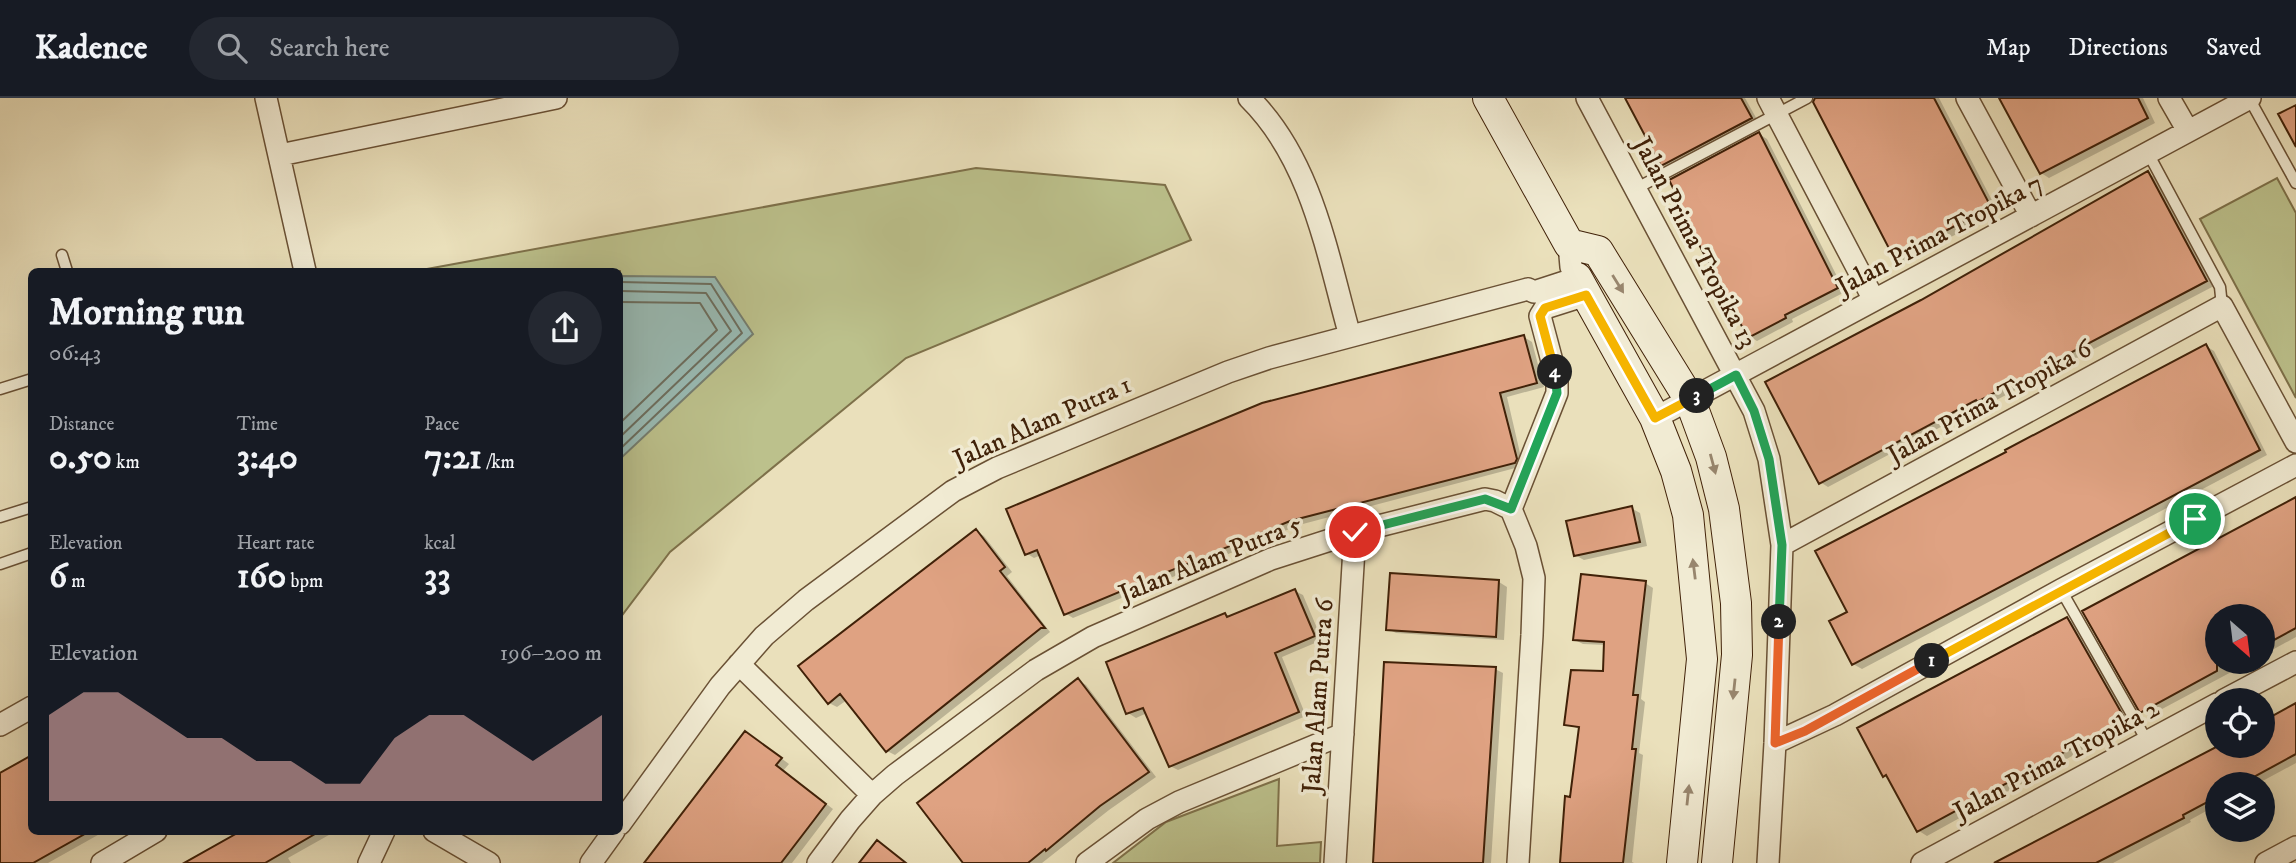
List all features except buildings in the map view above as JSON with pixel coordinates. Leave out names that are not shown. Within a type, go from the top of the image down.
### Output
[{"type":"street","points":[[266,98],[304,268]]},
{"type":"street","points":[[280,155],[556,98]]},
{"type":"street","points":[[1249,98],[1289,148],[1314,206],[1350,335]]},
{"type":"street","points":[[1488,98],[1655,418],[1676,471],[1688,515],[1702,659],[1682,863]]},
{"type":"street","name":"Jalan Prima Tropika 13","points":[[1587,98],[1736,375],[1754,411],[1769,459],[1782,545],[1768,863]]},
{"type":"street","points":[[1967,98],[2031,216]]},
{"type":"street","points":[[2169,98],[2188,131]]},
{"type":"street","name":"Jalan Prima Tropika 7","points":[[1655,418],[2249,98]]},
{"type":"street","points":[[1772,106],[1874,300]]},
{"type":"street","points":[[1518,863],[1534,578],[1526,546],[1511,509],[1557,393],[1557,380],[1540,316],[1576,271],[1598,251],[1690,400],[1712,457],[1724,509],[1736,603],[1737,655],[1717,863]]},
{"type":"street","name":"Jalan Alam Putra 1","points":[[623,820],[720,686],[764,636],[806,600],[953,491],[996,468],[1228,372],[1350,335],[1528,289],[1534,292],[1576,271]]},
{"type":"street","points":[[2222,306],[2296,442]]},
{"type":"street","name":"Jalan Prima Tropika 6","points":[[1782,545],[2222,306]]},
{"type":"street","points":[[1775,743],[1835,715],[2061,590],[2296,465]]},
{"type":"street","name":"Jalan Alam Putra 5","points":[[818,863],[872,795],[1035,670],[1093,637],[1271,559],[1355,532],[1485,499],[1511,509]]},
{"type":"street","name":"Jalan Alam Putra 6","points":[[1335,863],[1355,532]]},
{"type":"street","points":[[2247,688],[2296,662]]},
{"type":"street","points":[[739,664],[872,795]]},
{"type":"street","points":[[0,725],[28,709]]},
{"type":"street","name":"Jalan Prima Tropika 2","points":[[1922,863],[2205,710]]},
{"type":"street","points":[[1087,863],[1147,819],[1179,802],[1343,734]]},
{"type":"street","points":[[102,863],[149,835]]},
{"type":"street","points":[[369,863],[382,835]]},
{"type":"street","points":[[441,835],[489,863]]},
{"type":"street","points":[[592,863],[611,835]]},
{"type":"street","points":[[2266,863],[2296,847]]},
{"type":"lane","points":[[1635,190],[1772,106],[1807,98]]},
{"type":"lane","points":[[2249,98],[2296,183]]},
{"type":"lane","points":[[2148,153],[2220,287],[2222,306]]},
{"type":"lane","points":[[62,255],[66,268]]},
{"type":"lane","points":[[0,389],[28,380]]},
{"type":"lane","points":[[0,517],[28,508]]},
{"type":"lane","points":[[0,564],[28,554]]},
{"type":"lane","points":[[2061,590],[2147,741]]},
{"type":"green space","points":[[976,168],[1165,185],[1191,240],[906,358],[670,552],[623,614],[623,268],[432,268]]},
{"type":"green space","points":[[2277,178],[2296,213],[2296,398],[2200,219]]},
{"type":"green space","points":[[1279,779],[1277,846],[1321,842],[1320,863],[1113,863],[1166,822]]},
{"type":"water","points":[[623,276],[715,277],[753,334],[623,456]]},
{"type":"route","points":[[1355,532],[1485,499],[1511,509],[1558,387],[1540,316],[1545,308],[1586,295],[1655,418],[1736,375],[1754,411],[1769,459],[1782,545],[1775,743],[1835,715],[2195,519]]}]
